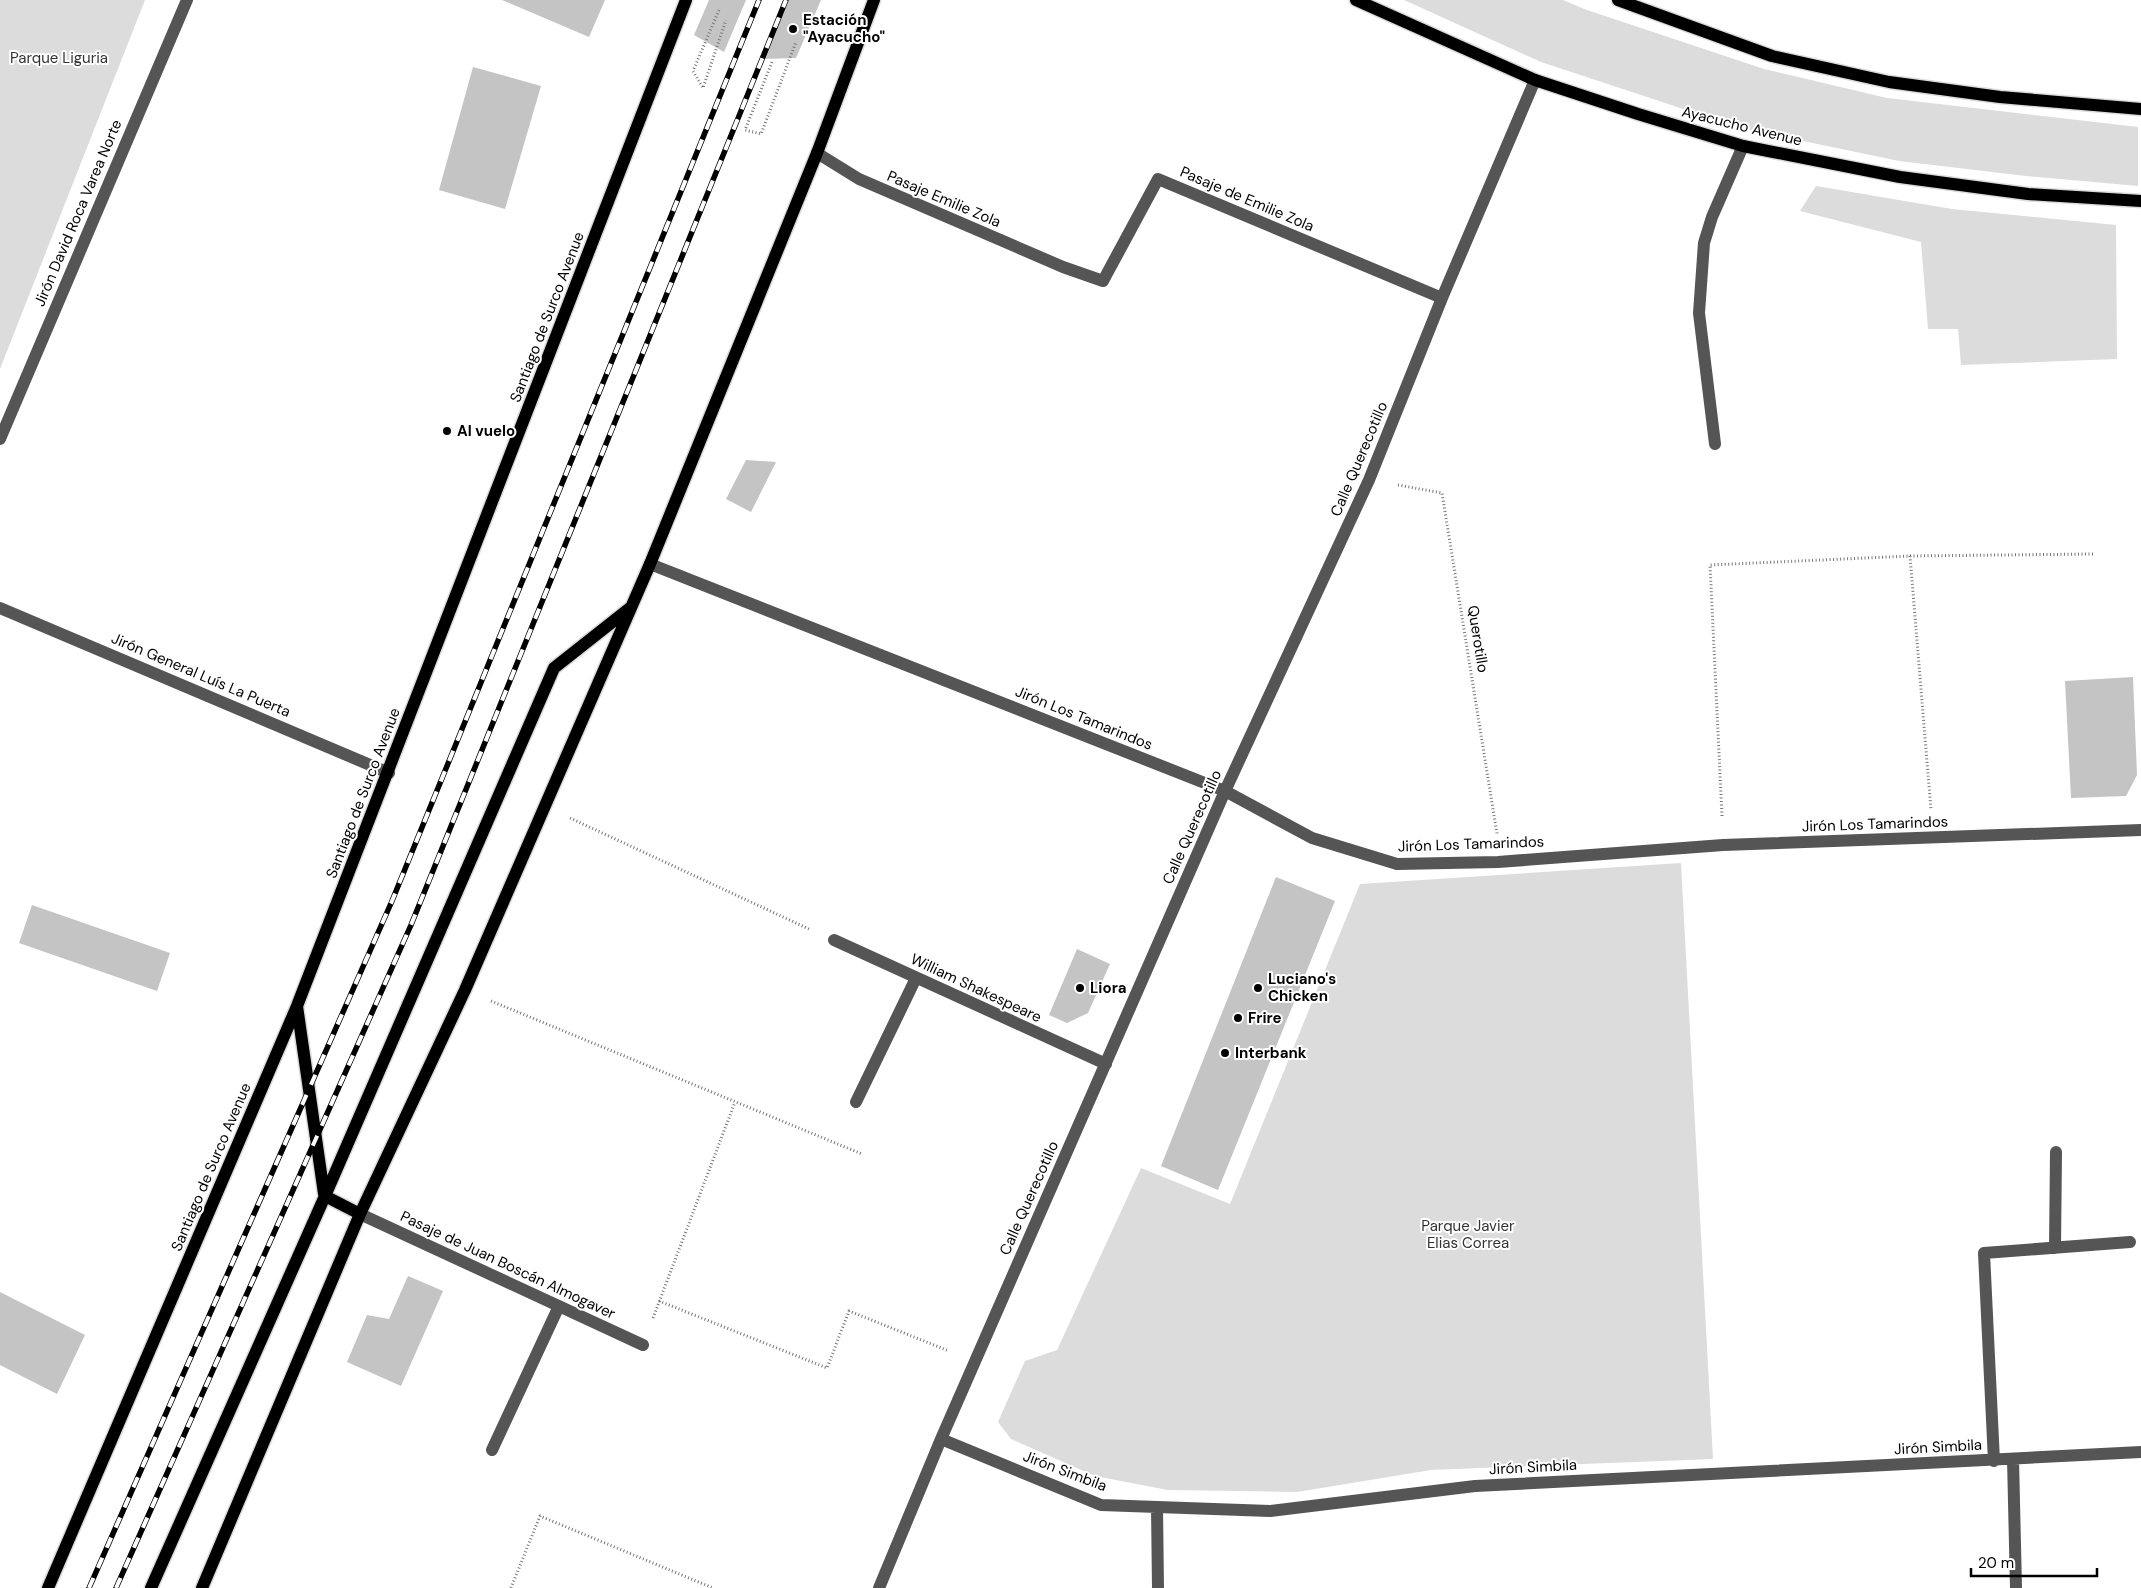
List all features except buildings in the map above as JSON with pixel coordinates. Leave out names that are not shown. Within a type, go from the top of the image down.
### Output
[{"type":"main road","name":"Santiago de Surco Avenue","points":[[48,1588],[297,1006],[389,773],[686,0]]},
{"type":"main road","points":[[202,1588],[360,1214],[465,990],[650,564],[817,154],[874,0]]},
{"type":"main road","name":"Ayacucho Avenue","points":[[1356,0],[1535,80],[1743,146],[1910,178],[2028,194],[2141,201]]},
{"type":"main road","points":[[1618,0],[1772,56],[1889,82],[2000,96],[2141,108]]},
{"type":"main road","points":[[151,1588],[325,1196],[554,668],[632,606]]},
{"type":"main road","points":[[297,1006],[325,1196]]},
{"type":"main road","points":[[325,1196],[360,1214]]},
{"type":"street","name":"Jirón David Roca Varea Norte","points":[[0,439],[187,0]]},
{"type":"street","name":"Calle Querecotillo","points":[[879,1588],[941,1439],[1225,791],[1369,480],[1442,298],[1535,80]]},
{"type":"street","points":[[1715,444],[1699,313],[1704,243],[1712,217],[1743,146]]},
{"type":"street","name":"Pasaje Emilie Zola","points":[[817,154],[859,179],[1062,267]]},
{"type":"street","name":"Pasaje de Emilie Zola","points":[[1062,267],[1103,281],[1158,179],[1442,298]]},
{"type":"street","name":"Jirón Los Tamarindos","points":[[650,564],[1225,791],[1312,838],[1397,864],[1498,862],[1723,845],[2141,830]]},
{"type":"street","name":"Jirón General Luís La Puerta","points":[[0,608],[389,773]]},
{"type":"street","name":"William Shakespeare","points":[[834,940],[1106,1064]]},
{"type":"street","points":[[856,1102],[916,978]]},
{"type":"street","points":[[2055,1248],[2056,1152]]},
{"type":"street","name":"Pasaje de Juan Boscán Almogaver","points":[[360,1214],[643,1345]]},
{"type":"street","points":[[1994,1461],[1984,1253],[2130,1242]]},
{"type":"street","points":[[492,1450],[559,1306]]},
{"type":"street","name":"Jirón Simbila","points":[[941,1439],[1101,1505],[1270,1511],[1474,1486],[1994,1461],[2141,1452]]},
{"type":"street","points":[[2013,1459],[2016,1588]]},
{"type":"street","points":[[1157,1507],[1158,1588]]},
{"type":"path","points":[[719,10],[693,72],[703,88],[726,20]]},
{"type":"path","points":[[772,62],[745,130],[761,134],[796,42]]},
{"type":"path","name":"Querotillo","points":[[1369,480],[1442,493],[1497,824],[1498,862]]},
{"type":"path","points":[[1723,845],[1710,565],[1910,556],[2093,554]]},
{"type":"path","points":[[1910,556],[1933,838]]},
{"type":"path","points":[[544,806],[834,940]]},
{"type":"path","points":[[465,990],[862,1154]]},
{"type":"path","points":[[643,1345],[735,1102]]},
{"type":"path","points":[[659,1301],[827,1368],[849,1311],[975,1362]]},
{"type":"path","points":[[511,1588],[540,1516],[713,1588]]},
{"type":"green space","name":"Parque Liguria","points":[[0,0],[145,0],[0,369]]},
{"type":"green space","points":[[1404,0],[1563,0],[1584,9],[1764,69],[1887,98],[2138,127],[2138,186],[2026,176],[1899,161],[1741,128],[1541,62]]},
{"type":"green space","points":[[1816,186],[1952,209],[2116,225],[2117,359],[1961,365],[1958,329],[1928,329],[1921,242],[1800,211]]},
{"type":"green space","name":"Parque Javier Elias Correa","points":[[1681,863],[1713,1459],[1431,1470],[1297,1492],[1168,1490],[1095,1476],[1011,1439],[998,1422],[1025,1361],[1057,1350],[1141,1168],[1230,1204],[1360,884]]},
{"type":"railway","points":[[89,1588],[392,901],[759,0]]},
{"type":"railway","points":[[116,1588],[411,925],[786,0]]},
{"type":"place","name":"Estación \"Ayacucho\"","points":[[793,29]]},
{"type":"place","name":"Al vuelo","points":[[447,431]]},
{"type":"place","name":"Liora","points":[[1080,988]]},
{"type":"place","name":"Luciano's Chicken","points":[[1258,988]]},
{"type":"place","name":"Frire","points":[[1238,1018]]},
{"type":"place","name":"Interbank","points":[[1225,1053]]}]
